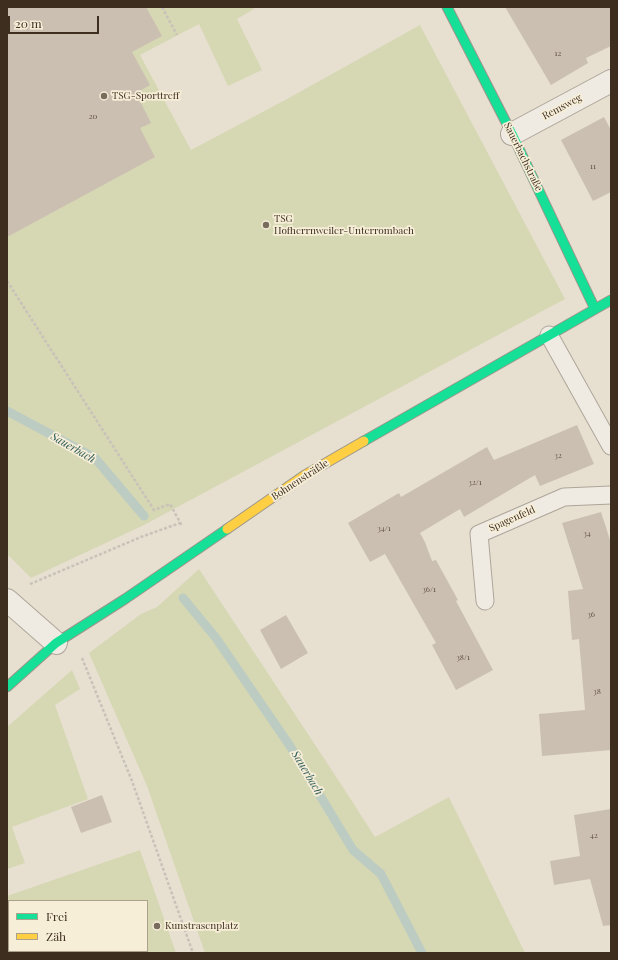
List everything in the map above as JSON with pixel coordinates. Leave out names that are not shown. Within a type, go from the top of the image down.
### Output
[{"type":"street","name":"Sauerbachstraße","points":[[447,7],[512,134],[595,309]]},
{"type":"street","name":"Remsweg","points":[[512,134],[611,81]]},
{"type":"street","name":"Bohnensträßle","points":[[7,687],[63,639],[125,599],[305,475],[611,300]]},
{"type":"street","points":[[7,600],[63,639]]},
{"type":"lane","points":[[549,335],[611,446]]},
{"type":"lane","name":"Spagenfeld","points":[[485,601],[479,534],[564,497],[611,495]]},
{"type":"path","points":[[162,7],[177,35]]},
{"type":"path","points":[[7,281],[154,510],[170,504]]},
{"type":"path","points":[[28,585],[141,537],[180,523]]},
{"type":"path","points":[[63,639],[80,651],[132,781],[193,953]]},
{"type":"green space","name":"TSG Hofherrnweiler-Unterrombach","points":[[7,7],[253,7],[254,9],[237,19],[262,70],[228,86],[199,24],[140,55],[191,150],[287,99],[420,25],[565,299],[144,525],[31,578],[7,554]]},
{"type":"green space","points":[[199,569],[375,837],[449,797],[525,953],[205,953],[147,786],[89,653],[141,614],[157,607]]},
{"type":"green space","points":[[72,670],[80,689],[55,705],[88,799],[12,827],[25,863],[7,869],[7,727]]},
{"type":"green space","name":"Kunstrasenplatz","points":[[140,850],[176,953],[7,953],[7,896]]},
{"type":"building","points":[[7,7],[146,7],[162,36],[132,52],[150,85],[136,93],[151,123],[140,128],[155,157],[7,237]]},
{"type":"building","points":[[505,7],[611,7],[611,46],[586,58],[588,63],[551,85]]},
{"type":"building","points":[[604,117],[611,130],[611,192],[593,201],[561,140]]},
{"type":"building","points":[[577,425],[594,464],[540,486],[535,475],[464,517],[460,509],[420,533],[432,561],[436,560],[493,670],[456,690],[432,645],[436,643],[385,554],[370,562],[348,523],[399,493],[401,497],[487,447],[494,460]]},
{"type":"building","points":[[601,512],[611,543],[611,750],[542,756],[539,714],[585,710],[579,639],[572,640],[568,591],[583,589],[562,523]]},
{"type":"building","points":[[286,615],[308,653],[281,669],[260,630]]},
{"type":"building","points":[[102,795],[112,822],[81,833],[71,807]]},
{"type":"building","points":[[611,809],[611,925],[603,926],[590,879],[554,885],[550,861],[580,856],[574,815]]},
{"type":"waterway","name":"Sauerbach","points":[[7,411],[95,458],[144,516]]},
{"type":"waterway","name":"Sauerbach","points":[[183,598],[216,638],[290,746],[353,850],[381,874],[422,953]]},
{"type":"traffic: fast","points":[[447,7],[512,134],[595,309]]},
{"type":"traffic: fast","points":[[364,441],[611,300]]},
{"type":"traffic: fast","points":[[7,687],[56,643],[125,599],[227,529]]},
{"type":"traffic: slow","points":[[227,529],[305,475],[364,441]]},
{"type":"place","name":"TSG-Sporttreff","points":[[104,96]]},
{"type":"place","name":"TSG Hofherrnweiler-Unterrombach","points":[[266,225]]},
{"type":"place","name":"Kunstrasenplatz","points":[[157,926]]}]
